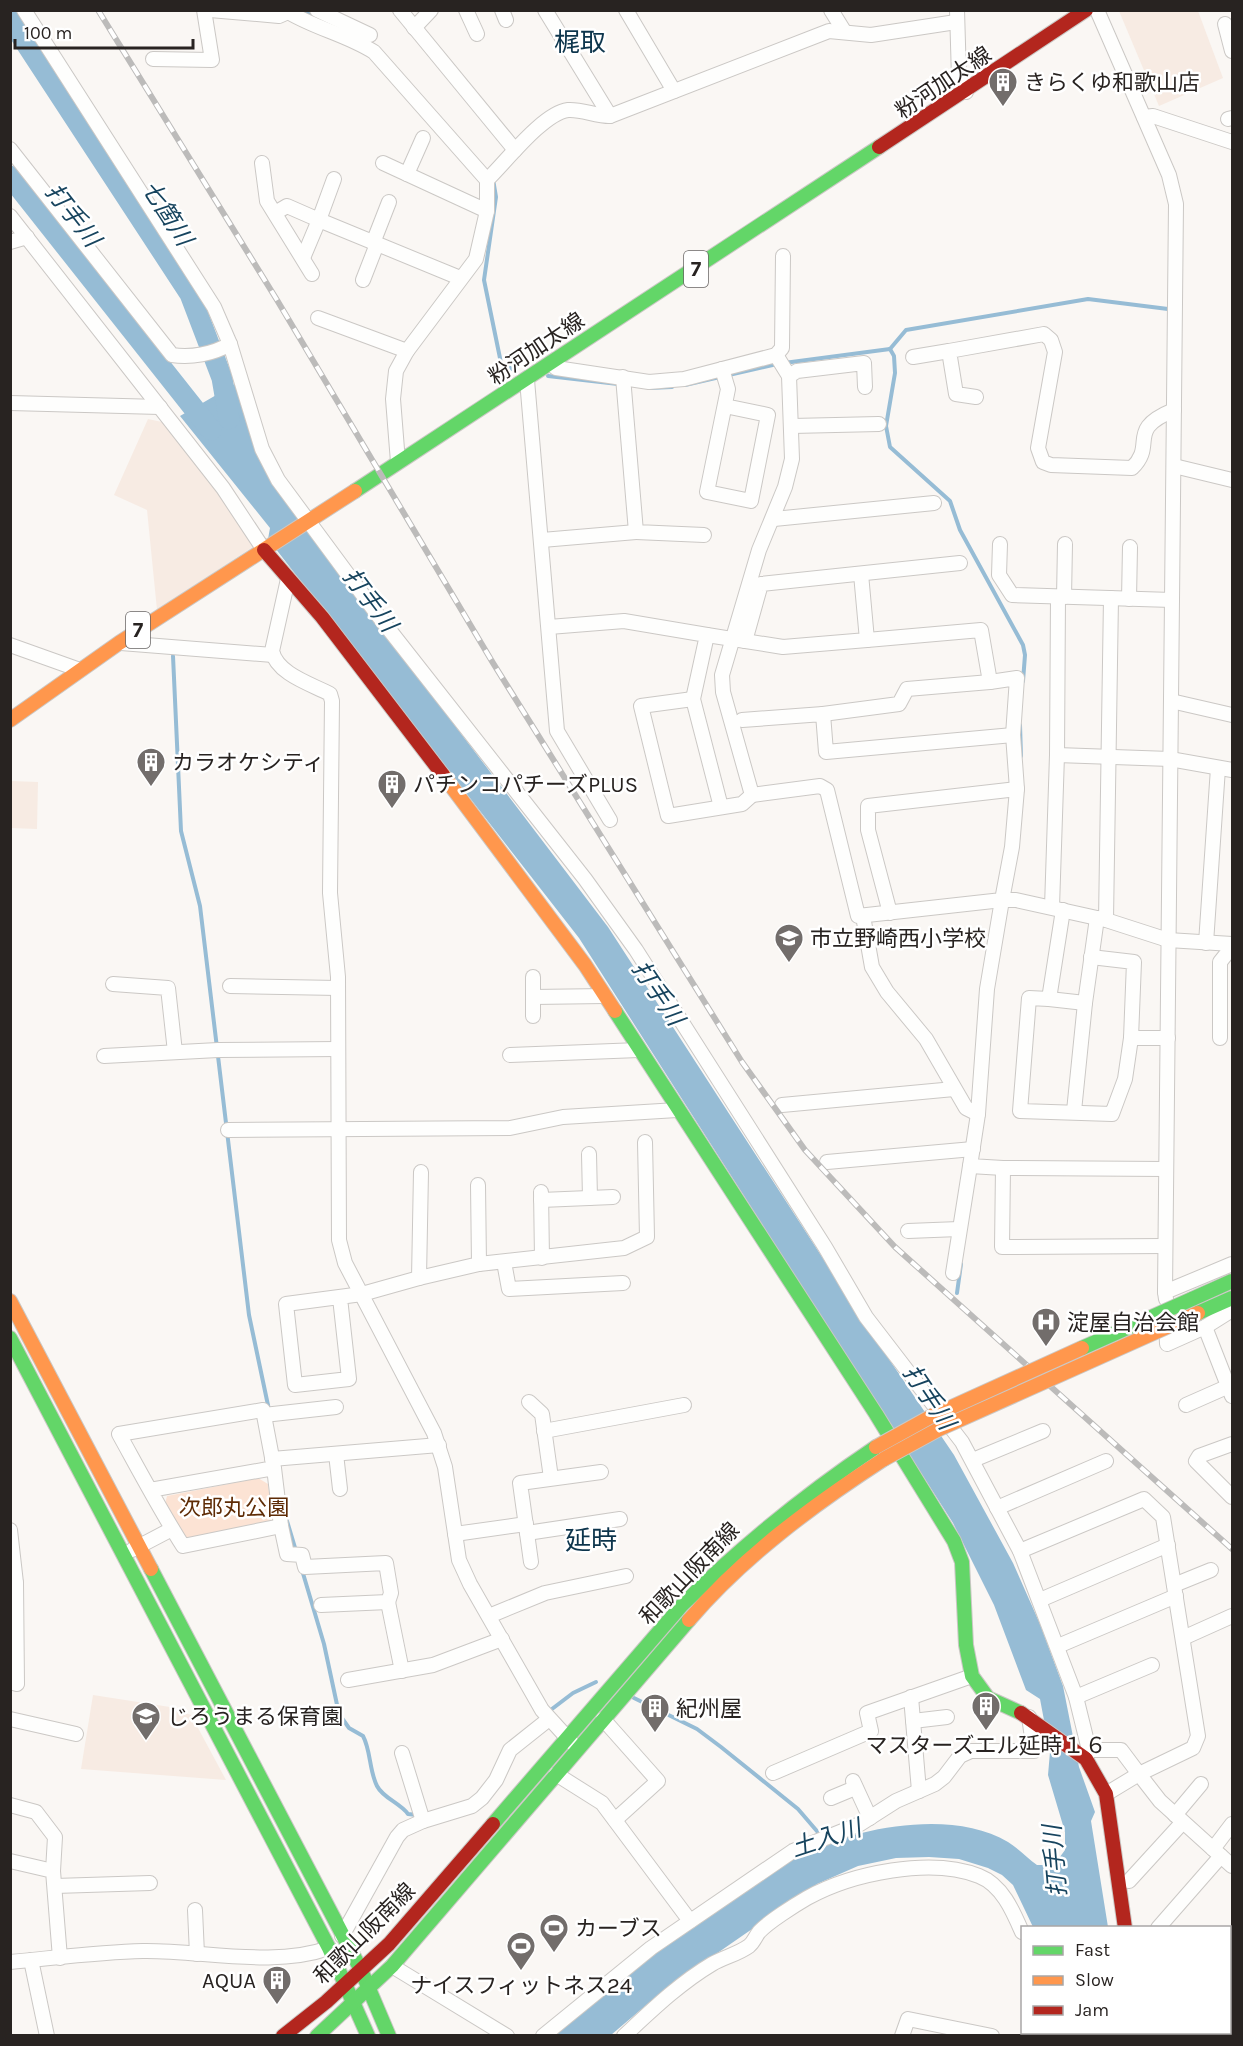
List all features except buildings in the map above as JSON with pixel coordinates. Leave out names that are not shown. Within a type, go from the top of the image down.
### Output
[{"type":"main road","name":"粉河加太線","points":[[10,720],[119,643],[527,380],[966,92],[1086,10]]},
{"type":"main road","points":[[267,548],[288,579],[322,617],[464,801],[585,965],[876,1414],[954,1541],[962,1562],[965,1585],[966,1645],[972,1676],[987,1698],[1029,1717],[1085,1754],[1106,1794],[1125,1926]]},
{"type":"main road","name":"和歌山阪南線","points":[[283,2036],[346,1984],[389,1944],[682,1605],[727,1559],[818,1485],[876,1447],[932,1416],[1233,1281]]},
{"type":"main road","name":"和歌山阪南線","points":[[317,2036],[370,1989],[392,1966],[696,1612],[757,1552],[830,1494],[884,1459],[939,1429],[1233,1298]]},
{"type":"main road","points":[[10,1301],[361,1970],[389,2036]]},
{"type":"main road","points":[[11,1340],[329,1948],[368,2036]]},
{"type":"street","points":[[24,10],[214,307],[262,449],[278,480],[306,523],[585,879],[636,950],[825,1246],[867,1317],[962,1442],[973,1460],[1020,1551],[1058,1646],[1076,1697],[1085,1754],[1121,1750],[1179,1819],[1233,1866]]},
{"type":"street","points":[[153,59],[212,60],[204,10]]},
{"type":"street","points":[[210,10],[279,16],[286,11],[343,22],[491,176]]},
{"type":"street","points":[[317,10],[370,35]]},
{"type":"street","points":[[399,10],[514,150]]},
{"type":"street","points":[[414,28],[431,10]]},
{"type":"street","points":[[466,10],[477,34]]},
{"type":"street","points":[[545,10],[610,116]]},
{"type":"street","points":[[626,10],[674,91]]},
{"type":"street","points":[[831,10],[844,31]]},
{"type":"street","points":[[1097,10],[1169,175],[1176,204],[1164,1246],[1167,1344],[1204,1328],[1233,1310]]},
{"type":"street","points":[[398,462],[393,399],[396,371],[406,351],[479,252],[491,176],[539,126],[564,111],[577,110],[597,116],[610,116],[829,31],[871,35],[957,16],[959,78],[966,92]]},
{"type":"street","points":[[1225,24],[1233,51]]},
{"type":"street","points":[[1144,117],[1153,116],[1233,142]]},
{"type":"street","points":[[407,174],[423,138]]},
{"type":"street","points":[[10,149],[172,355],[184,357],[198,355],[226,346]]},
{"type":"street","points":[[262,163],[267,201],[312,274]]},
{"type":"street","points":[[383,163],[487,211]]},
{"type":"street","points":[[303,258],[334,179]]},
{"type":"street","points":[[363,280],[389,202]]},
{"type":"street","points":[[275,213],[287,206],[460,278]]},
{"type":"street","points":[[10,216],[223,488],[267,548]]},
{"type":"street","points":[[10,242],[27,237]]},
{"type":"street","points":[[740,640],[759,550],[774,519],[792,459],[792,426],[782,348],[783,256]]},
{"type":"street","points":[[318,318],[406,351]]},
{"type":"street","points":[[913,357],[1044,334],[1052,340],[1054,352],[1038,448],[1043,462],[1051,465],[1132,468],[1141,460],[1144,432],[1153,418],[1174,410]]},
{"type":"street","points":[[949,351],[957,394],[976,397]]},
{"type":"street","points":[[551,364],[556,368],[624,383],[684,379],[783,365],[797,371],[864,363],[865,387]]},
{"type":"street","points":[[724,374],[728,389],[707,492],[751,501],[768,415],[725,406]]},
{"type":"street","points":[[527,380],[556,731],[610,820]]},
{"type":"street","points":[[624,383],[636,532]]},
{"type":"street","points":[[10,403],[160,407]]},
{"type":"street","points":[[792,426],[879,424]]},
{"type":"street","points":[[1174,466],[1233,480]]},
{"type":"street","points":[[774,519],[934,503]]},
{"type":"street","points":[[542,540],[636,532],[704,535]]},
{"type":"street","points":[[1000,544],[999,575],[1012,595],[1172,600]]},
{"type":"street","points":[[1049,999],[1057,909],[1057,755],[1061,597],[1065,544]]},
{"type":"street","points":[[1128,599],[1130,547]]},
{"type":"street","points":[[752,795],[723,692],[722,675],[740,640],[761,584],[960,563]]},
{"type":"street","points":[[861,574],[867,640]]},
{"type":"street","points":[[288,579],[273,655],[283,669],[330,694],[332,701],[330,893],[338,988],[339,1240],[345,1263],[439,1445],[459,1560],[546,1715],[578,1748]]},
{"type":"street","points":[[1074,1111],[1091,957],[1101,919],[1110,755],[1111,598]]},
{"type":"street","points":[[549,627],[624,621],[783,647],[981,630],[990,682]]},
{"type":"street","points":[[707,635],[693,699],[721,807]]},
{"type":"street","points":[[119,643],[273,655]]},
{"type":"street","points":[[10,645],[80,670]]},
{"type":"street","points":[[742,720],[823,714],[899,704],[907,689],[1017,678],[1013,735],[1017,789],[1012,847],[987,989],[978,1114],[953,1273]]},
{"type":"street","points":[[693,699],[641,706],[668,816],[742,804],[752,795],[820,786],[827,790],[858,916],[1002,900],[1101,919],[1168,940],[1231,943],[1220,962],[1220,1038]]},
{"type":"street","points":[[1171,701],[1233,715]]},
{"type":"street","points":[[823,714],[826,752],[1013,735]]},
{"type":"street","points":[[1057,755],[1110,755],[1170,759],[1233,770]]},
{"type":"street","points":[[1206,942],[1218,768]]},
{"type":"street","points":[[890,914],[868,830],[868,806],[1017,789]]},
{"type":"street","points":[[863,916],[872,967],[887,992],[926,1039],[966,1108],[978,1114]]},
{"type":"street","points":[[1085,1003],[1029,998],[1020,1111],[1112,1114],[1125,1080],[1131,1038],[1134,962],[1091,957]]},
{"type":"street","points":[[532,977],[533,1016]]},
{"type":"street","points":[[113,984],[168,988],[175,1052]]},
{"type":"street","points":[[230,986],[338,988]]},
{"type":"street","points":[[533,998],[605,996]]},
{"type":"street","points":[[1131,1038],[1168,1038]]},
{"type":"street","points":[[104,1056],[175,1052],[338,1049]]},
{"type":"street","points":[[510,1055],[639,1050]]},
{"type":"street","points":[[783,1105],[954,1089]]},
{"type":"street","points":[[228,1130],[510,1128],[563,1117],[677,1110]]},
{"type":"street","points":[[340,1298],[349,1379],[295,1385],[286,1304],[362,1294],[479,1264],[624,1248],[647,1237],[645,1142]]},
{"type":"street","points":[[827,1162],[973,1149]]},
{"type":"street","points":[[589,1154],[590,1198]]},
{"type":"street","points":[[970,1166],[1166,1170]]},
{"type":"street","points":[[1003,1168],[1002,1247],[1164,1246]]},
{"type":"street","points":[[419,1278],[421,1172]]},
{"type":"street","points":[[478,1185],[479,1264]]},
{"type":"street","points":[[542,1258],[541,1196],[613,1197]]},
{"type":"street","points":[[908,1231],[959,1229]]},
{"type":"street","points":[[504,1262],[509,1289],[623,1283]]},
{"type":"street","points":[[1166,1292],[1233,1264]]},
{"type":"street","points":[[1186,1405],[1231,1391],[1204,1328]]},
{"type":"street","points":[[11,1340],[27,1333]]},
{"type":"street","points":[[529,1402],[542,1414],[551,1478]]},
{"type":"street","points":[[544,1431],[684,1405]]},
{"type":"street","points":[[268,1415],[336,1407]]},
{"type":"street","points":[[281,1526],[183,1546],[119,1434],[263,1410],[268,1415],[281,1526],[287,1554],[303,1555],[305,1567],[386,1563],[391,1593],[388,1602],[402,1671]]},
{"type":"street","points":[[973,1460],[1043,1431]]},
{"type":"street","points":[[1233,1444],[1199,1456],[1196,1461],[1233,1497]]},
{"type":"street","points":[[150,1490],[275,1461],[439,1445]]},
{"type":"street","points":[[336,1454],[340,1489]]},
{"type":"street","points":[[997,1508],[1106,1461]]},
{"type":"street","points":[[531,1562],[520,1483],[602,1472]]},
{"type":"street","points":[[1020,1551],[1144,1500],[1163,1517],[1198,1736],[1193,1748],[1139,1774],[1106,1794]]},
{"type":"street","points":[[454,1534],[620,1520]]},
{"type":"street","points":[[123,1555],[172,1529]]},
{"type":"street","points":[[10,1530],[17,1684],[10,1682]]},
{"type":"street","points":[[1040,1600],[1168,1545]]},
{"type":"street","points":[[1058,1646],[1175,1591],[1210,1570]]},
{"type":"street","points":[[489,1616],[545,1593],[626,1576]]},
{"type":"street","points":[[321,1605],[388,1602]]},
{"type":"street","points":[[1183,1638],[1233,1616]]},
{"type":"street","points":[[348,1680],[433,1665],[502,1639]]},
{"type":"street","points":[[1076,1697],[1152,1665]]},
{"type":"street","points":[[773,1773],[871,1731],[867,1713],[972,1676]]},
{"type":"street","points":[[911,1697],[919,1791]]},
{"type":"street","points":[[342,1936],[397,1837],[422,1816],[472,1806],[482,1798],[496,1780],[510,1750],[546,1715]]},
{"type":"street","points":[[913,1721],[947,1717]]},
{"type":"street","points":[[543,2036],[651,1948],[793,1851],[870,1818],[896,1801],[944,1777],[960,1756],[971,1751],[1034,1751],[1029,1717]]},
{"type":"street","points":[[603,1719],[658,1781],[615,1820]]},
{"type":"street","points":[[12,1724],[76,1734]]},
{"type":"street","points":[[402,1753],[422,1816]]},
{"type":"street","points":[[556,1774],[602,1803],[690,1921]]},
{"type":"street","points":[[831,1798],[854,1784],[870,1818]]},
{"type":"street","points":[[1129,1881],[1179,1819],[1201,1784]]},
{"type":"street","points":[[10,1805],[36,1812],[55,1837],[53,1871],[60,1958]]},
{"type":"street","points":[[1160,1926],[1217,1853],[1233,1824]]},
{"type":"street","points":[[10,1861],[53,1871]]},
{"type":"street","points":[[624,2036],[663,2001],[711,1964],[752,1944],[760,1931],[808,1898],[858,1877],[904,1870],[942,1868],[980,1876],[996,1888],[1011,1906],[1021,1928]]},
{"type":"street","points":[[55,1886],[150,1883]]},
{"type":"street","points":[[195,1910],[197,1954]]},
{"type":"street","points":[[10,1962],[143,1951],[243,1956],[311,1954],[329,1948]]},
{"type":"street","points":[[31,1960],[47,2036]]},
{"type":"street","points":[[392,1966],[507,2036]]},
{"type":"street","points":[[902,2036],[908,2019],[992,2036]]},
{"type":"shaded area","points":[[1119,11],[1198,11],[1223,78],[1159,106]]},
{"type":"shaded area","points":[[148,419],[162,422],[257,544],[157,610],[147,510],[114,495]]},
{"type":"shaded area","points":[[11,781],[38,782],[37,829],[11,828]]},
{"type":"shaded area","name":"じろうまる保育園","points":[[93,1695],[170,1707],[191,1715],[226,1780],[81,1769]]},
{"type":"green space","name":"次郎丸公園","points":[[258,1478],[268,1484],[272,1518],[268,1525],[189,1539],[183,1536],[165,1504],[167,1496]]},
{"type":"water","points":[[237,383],[260,459],[326,556],[608,927],[874,1337],[954,1455],[1013,1563],[1040,1624],[1063,1686],[1079,1767],[1095,1812],[1091,1821],[1108,1926],[1033,1926],[1013,1885],[1002,1875],[988,1868],[959,1859],[896,1858],[858,1866],[817,1884],[664,1990],[611,2035],[556,2035],[649,1955],[799,1855],[822,1845],[875,1830],[903,1826],[932,1824],[959,1826],[985,1832],[1008,1842],[1037,1865],[1054,1865],[1065,1850],[1065,1832],[1048,1775],[1050,1752],[1040,1699],[1026,1690],[994,1605],[953,1523],[579,938],[268,539],[270,528],[180,416]]},
{"type":"waterway","points":[[302,10],[318,18]]},
{"type":"waterway","name":"七箇川","points":[[10,19],[190,294],[222,378],[229,419]]},
{"type":"waterway","name":"打手川","points":[[10,176],[211,430]]},
{"type":"waterway","points":[[493,179],[496,197],[484,280],[501,363],[514,370]]},
{"type":"waterway","points":[[890,349],[906,330],[1088,299],[1168,309]]},
{"type":"waterway","points":[[890,349],[894,356],[895,373],[886,426],[890,447],[950,501],[960,530],[1023,645],[1025,655],[1023,681]]},
{"type":"waterway","points":[[784,363],[890,349]]},
{"type":"waterway","points":[[685,385],[777,364]]},
{"type":"waterway","points":[[548,376],[618,384]]},
{"type":"waterway","points":[[649,388],[672,387]]},
{"type":"waterway","points":[[173,656],[181,831],[200,906],[249,1315],[269,1410]]},
{"type":"waterway","points":[[1020,725],[1021,756]]},
{"type":"waterway","points":[[957,1293],[961,1264]]},
{"type":"waterway","points":[[287,1521],[296,1551]]},
{"type":"waterway","points":[[302,1570],[324,1644],[339,1714],[349,1728],[363,1736],[374,1780],[380,1790],[408,1814],[417,1815]]},
{"type":"waterway","points":[[548,1712],[573,1693],[596,1682]]},
{"type":"waterway","name":"土入川","points":[[634,1698],[697,1729],[798,1809],[822,1837]]},
{"type":"railway","points":[[98,10],[277,300],[493,663],[742,1062],[805,1150],[895,1247],[1232,1549]]},
{"type":"traffic: fast","points":[[355,491],[879,147]]},
{"type":"traffic: fast","points":[[615,1011],[876,1414],[954,1541],[962,1562],[966,1645],[972,1676],[988,1698],[1021,1713]]},
{"type":"traffic: fast","points":[[1192,1299],[1232,1281]]},
{"type":"traffic: fast","points":[[1198,1313],[1232,1298]]},
{"type":"traffic: fast","points":[[1082,1348],[1192,1299]]},
{"type":"traffic: fast","points":[[10,1338],[329,1948],[368,2036]]},
{"type":"traffic: fast","points":[[493,1824],[682,1605],[775,1522],[876,1447]]},
{"type":"traffic: fast","points":[[151,1569],[361,1970],[389,2036]]},
{"type":"traffic: fast","points":[[317,2036],[392,1966],[689,1620]]},
{"type":"traffic: slow","points":[[10,720],[119,643],[355,491]]},
{"type":"traffic: slow","points":[[443,775],[585,965],[615,1011]]},
{"type":"traffic: slow","points":[[10,1301],[151,1569]]},
{"type":"traffic: slow","points":[[884,1459],[939,1429],[1198,1313]]},
{"type":"traffic: slow","points":[[876,1447],[932,1416],[1082,1348]]},
{"type":"traffic: slow","points":[[689,1620],[733,1574],[780,1533],[884,1459]]},
{"type":"traffic: jam","points":[[879,147],[1086,10]]},
{"type":"traffic: jam","points":[[264,550],[322,617],[443,775]]},
{"type":"traffic: jam","points":[[1021,1713],[1086,1759],[1106,1794],[1125,1926]]},
{"type":"traffic: jam","points":[[283,2036],[326,2002],[389,1944],[493,1824]]},
{"type":"place","name":"きらくゆ和歌山店","points":[[1003,108]]},
{"type":"place","name":"カラオケシティ","points":[[151,788]]},
{"type":"place","name":"パチンコパチーズPLUS","points":[[392,810]]},
{"type":"place","name":"市立野崎西小学校","points":[[789,964]]},
{"type":"place","name":"淀屋自治会館","points":[[1046,1348]]},
{"type":"place","name":"マスターズエル延時１６","points":[[986,1732]]},
{"type":"place","name":"紀州屋","points":[[655,1734]]},
{"type":"place","name":"じろうまる保育園","points":[[146,1742]]},
{"type":"place","name":"カーブス","points":[[554,1954]]},
{"type":"place","name":"ナイスフィットネス24","points":[[521,1972]]},
{"type":"place","name":"AQUA","points":[[277,2006]]},
{"type":"district","name":"梶取","points":[[580,42]]},
{"type":"district","name":"延時","points":[[591,1540]]}]
